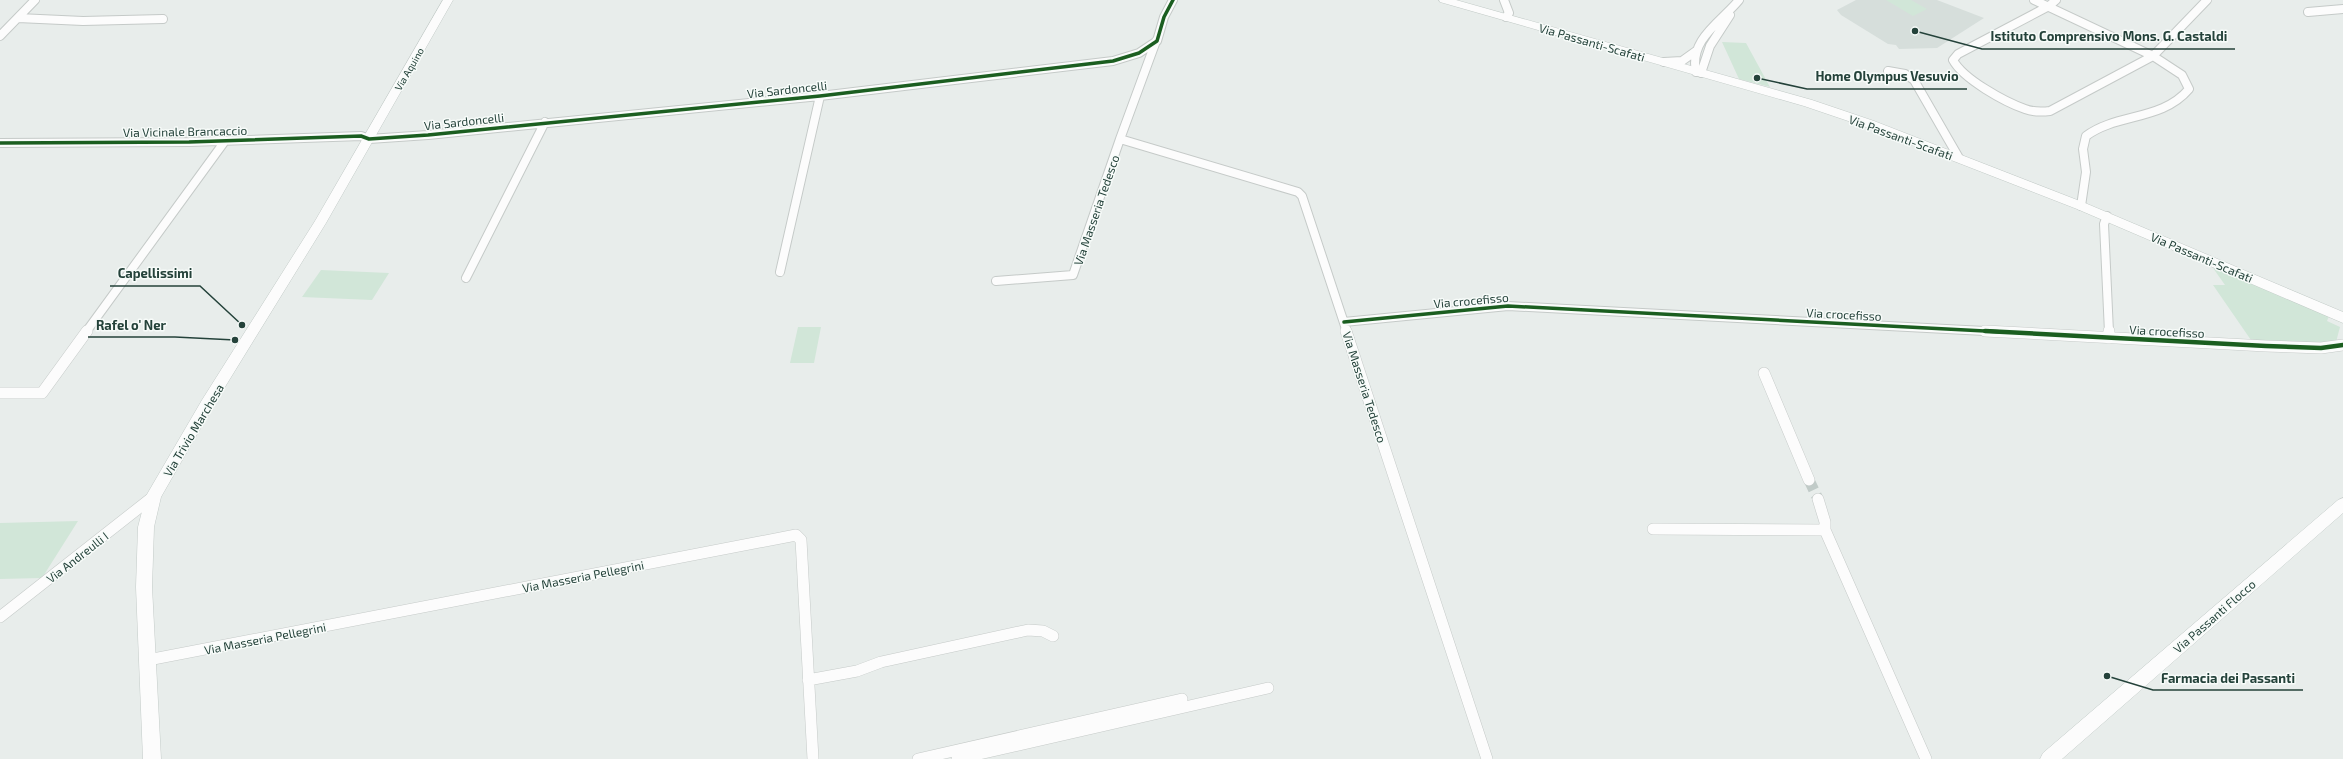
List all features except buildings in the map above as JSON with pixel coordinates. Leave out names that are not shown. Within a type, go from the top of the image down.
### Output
[{"type":"street","points":[[0,36],[35,0]]},
{"type":"street","name":"Via Aquino","points":[[369,139],[448,0]]},
{"type":"street","points":[[1157,41],[1164,17],[1173,0]]},
{"type":"street","name":"Via Passanti-Scafati","points":[[1444,0],[1827,110],[1959,158],[2106,216],[2343,318]]},
{"type":"street","points":[[1504,0],[1509,13],[1506,17]]},
{"type":"street","points":[[1731,11],[1702,37],[1696,51],[1694,67],[1698,72],[1710,46],[1722,30],[1731,11],[1739,0]]},
{"type":"street","points":[[2034,0],[2153,56],[2182,75],[2189,89],[2182,99],[2145,116],[2093,131],[2086,136],[2083,143],[2086,172],[2081,206]]},
{"type":"street","points":[[2056,0],[2049,6],[1958,54],[1953,60],[1955,66],[1967,76],[2020,106],[2045,112],[2054,109],[2153,56],[2207,0]]},
{"type":"street","points":[[2308,12],[2343,9]]},
{"type":"street","points":[[18,18],[83,20],[163,19]]},
{"type":"street","name":"Via Sardoncelli","points":[[369,139],[428,135],[546,122],[820,96],[1112,62],[1139,54],[1157,41]]},
{"type":"street","name":"Via Masseria Tedesco","points":[[996,281],[1073,275],[1120,140],[1157,41]]},
{"type":"street","points":[[1662,62],[1682,61],[1696,51]]},
{"type":"street","points":[[1888,71],[1905,74],[1914,80],[1959,158]]},
{"type":"street","points":[[780,272],[820,96]]},
{"type":"street","points":[[466,278],[546,122]]},
{"type":"street","name":"Via Vicinale Brancaccio","points":[[0,144],[225,141],[360,136],[369,139]]},
{"type":"street","name":"Via Trivio Marchesa","points":[[152,759],[144,587],[146,527],[154,496],[207,404],[320,223],[369,139]]},
{"type":"street","name":"Via Masseria Tedesco","points":[[1120,140],[1298,192],[1304,200],[1487,759]]},
{"type":"street","points":[[0,393],[42,393],[225,141]]},
{"type":"street","points":[[2106,216],[2104,224],[2109,338]]},
{"type":"street","name":"Via crocefisso","points":[[1344,322],[1508,306],[2109,338],[2314,347],[2343,345]]},
{"type":"street","points":[[1764,373],[1809,480]]},
{"type":"street","name":"Via Andreulli I","points":[[0,617],[154,496]]},
{"type":"street","points":[[1818,499],[1826,530],[1926,759]]},
{"type":"street","name":"Via Passanti Flocco","points":[[2049,759],[2343,504]]},
{"type":"street","points":[[1653,529],[1826,530]]},
{"type":"street","name":"Via Masseria Pellegrini","points":[[148,660],[793,534],[798,535],[801,540],[813,759]]},
{"type":"street","points":[[808,680],[830,674],[870,668],[881,662],[1028,630],[1043,631],[1053,636]]},
{"type":"street","points":[[957,759],[1268,688]]},
{"type":"street","points":[[918,759],[1182,699]]},
{"type":"shaded area","points":[[1856,0],[1937,0],[1984,18],[1937,48],[1899,49],[1896,45],[1888,44],[1841,15],[1837,10]]},
{"type":"green space","points":[[1886,0],[1911,0],[1927,9],[1913,16]]},
{"type":"green space","points":[[1722,42],[1746,43],[1770,87],[1739,79]]},
{"type":"green space","points":[[2213,268],[2233,274],[2329,316],[2327,321],[2340,327],[2336,342],[2331,344],[2253,343],[2213,285],[2225,285]]},
{"type":"green space","points":[[321,270],[389,273],[372,300],[302,297]]},
{"type":"green space","points":[[798,327],[821,327],[814,363],[790,363]]},
{"type":"green space","points":[[78,521],[42,578],[0,579],[0,523]]},
{"type":"tunnel","points":[[1809,480],[1818,499]]},
{"type":"cycle path","points":[[0,143],[189,142],[361,136],[369,139],[428,135],[820,96],[1113,61],[1139,53],[1157,41],[1164,17],[1173,0]]},
{"type":"cycle path","points":[[1344,322],[1508,306],[2266,346],[2321,348],[2343,345]]},
{"type":"place","name":"Istituto Comprensivo Mons. G. Castaldi","points":[[1915,31]]},
{"type":"place","name":"Home Olympus Vesuvio","points":[[1757,78]]},
{"type":"place","name":"Capellissimi","points":[[242,325]]},
{"type":"place","name":"Rafel o' Ner","points":[[235,340]]},
{"type":"place","name":"Farmacia dei Passanti","points":[[2107,676]]}]
